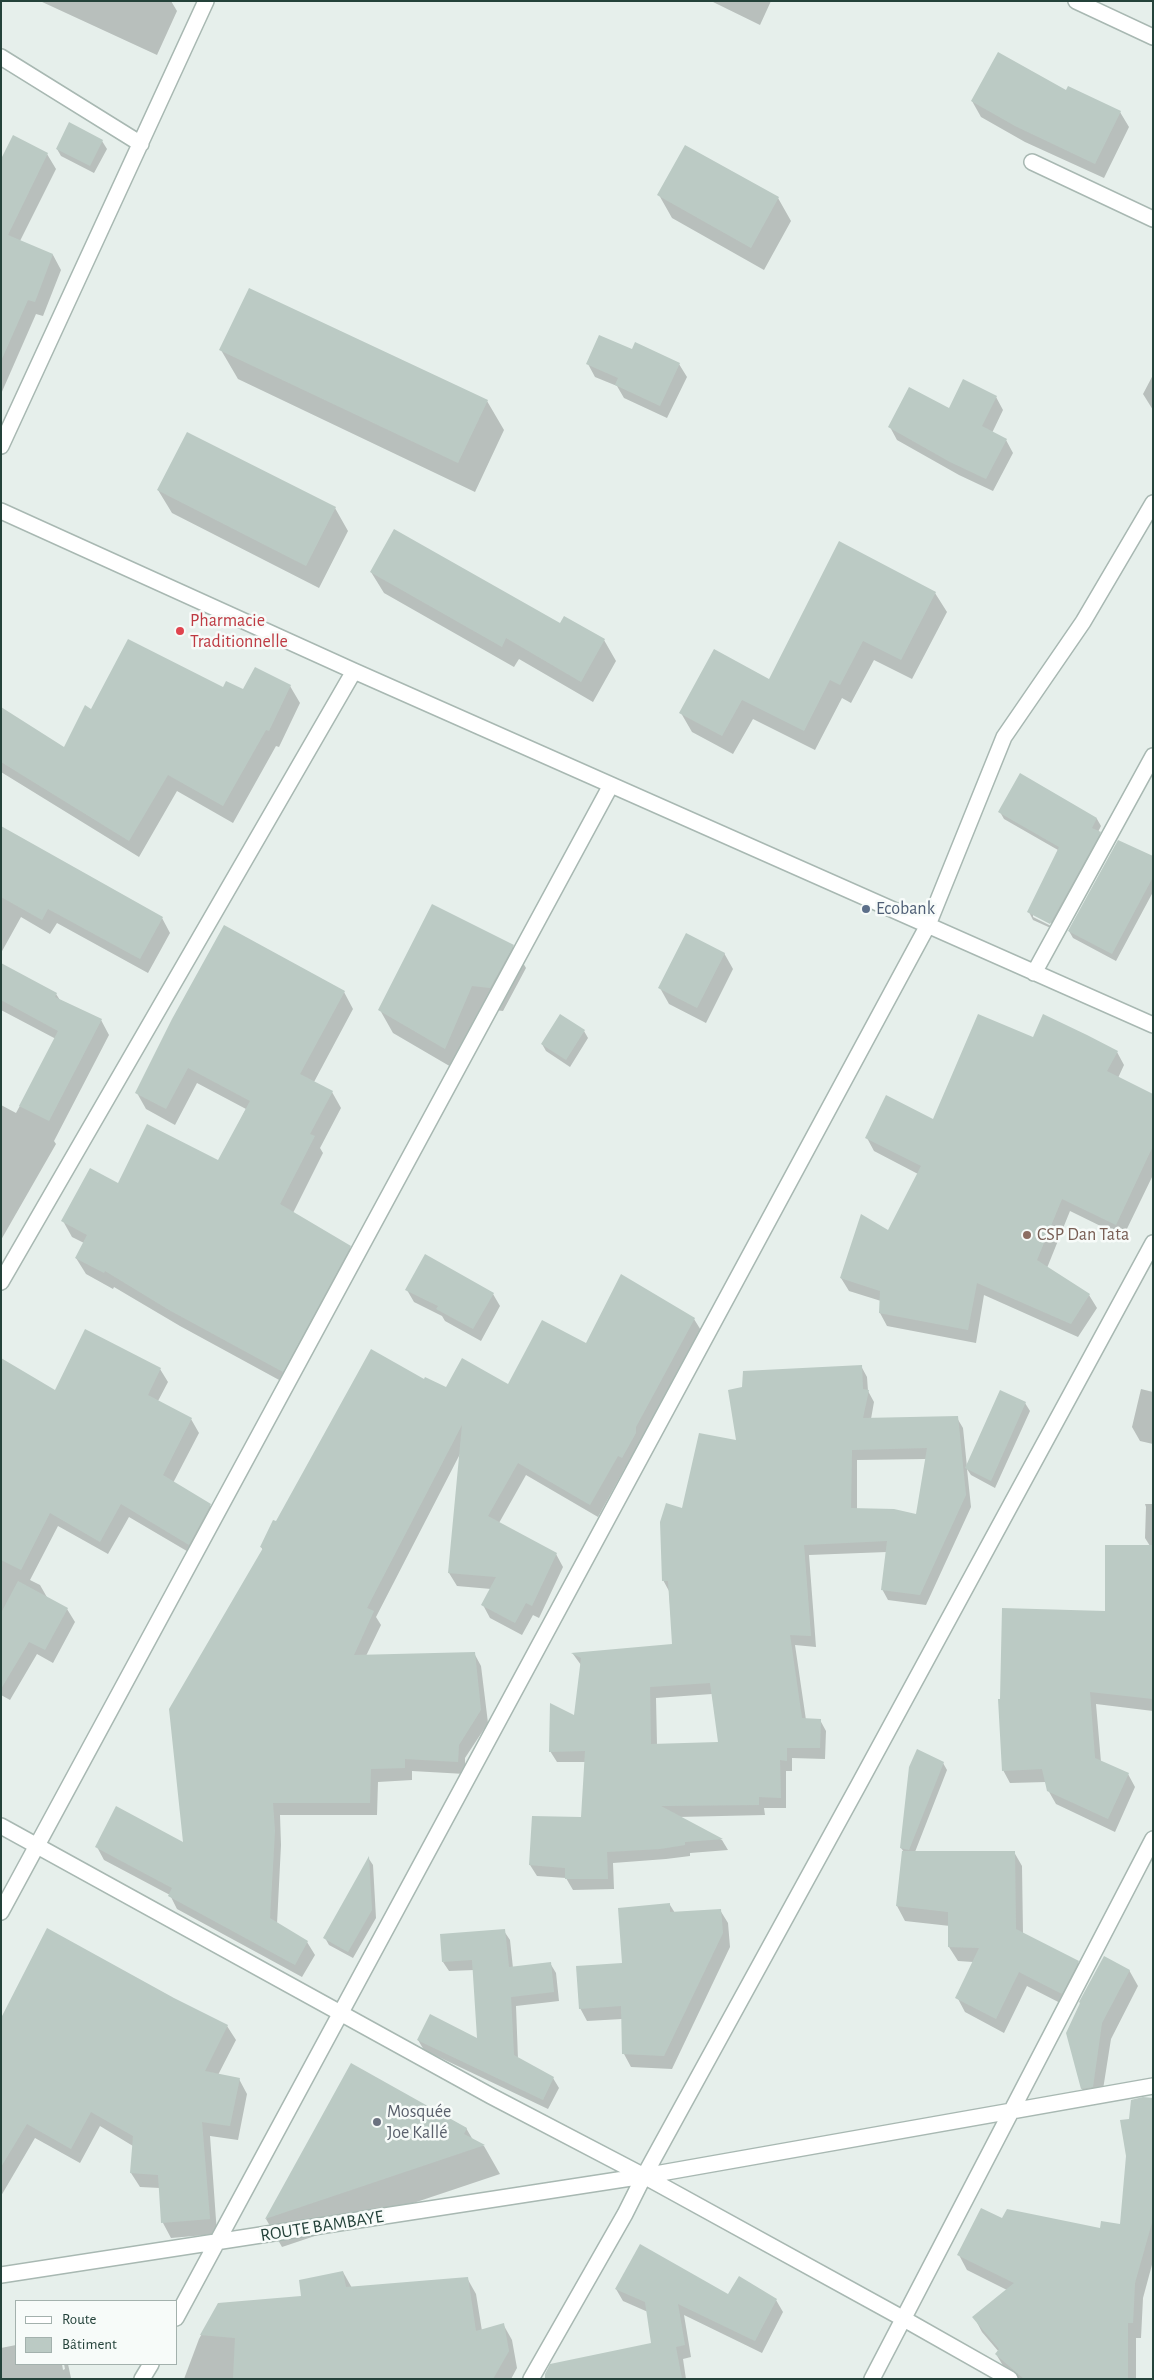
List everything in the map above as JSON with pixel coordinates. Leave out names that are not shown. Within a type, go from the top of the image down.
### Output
[{"type":"street","points":[[1,446],[206,1]]},
{"type":"street","points":[[1076,1],[1153,37]]},
{"type":"street","points":[[1,57],[141,144]]},
{"type":"street","points":[[1032,162],[1153,219]]},
{"type":"street","points":[[178,2314],[219,2242],[928,925],[1004,737],[1083,622],[1153,503]]},
{"type":"street","points":[[1,511],[354,672],[1153,1025]]},
{"type":"street","points":[[1,1282],[354,672]]},
{"type":"street","points":[[1034,972],[1153,756]]},
{"type":"street","points":[[1,1912],[611,785]]},
{"type":"street","points":[[531,2379],[626,2214],[644,2176],[1153,1243]]},
{"type":"street","points":[[1,1826],[491,2096],[644,2176],[1010,2379]]},
{"type":"street","points":[[872,2379],[1153,1839]]},
{"type":"street","name":"ROUTE BAMBAYE","points":[[1,2275],[644,2176],[1153,2086]]},
{"type":"street","points":[[142,2379],[150,2365]]},
{"type":"building","points":[[998,52],[1066,90],[1068,86],[1121,111],[1095,164],[1015,126],[971,101]]},
{"type":"building","points":[[69,122],[103,140],[90,166],[56,149]]},
{"type":"building","points":[[13,135],[48,153],[8,235],[53,254],[35,302],[28,300],[1,361],[1,159]]},
{"type":"building","points":[[685,145],[779,197],[751,248],[657,195]]},
{"type":"building","points":[[249,288],[488,400],[458,463],[219,350]]},
{"type":"building","points":[[599,335],[632,349],[635,342],[680,363],[660,406],[615,385],[618,378],[586,364]]},
{"type":"building","points":[[963,379],[997,396],[982,426],[1007,439],[986,479],[950,462],[888,427],[909,387],[949,408]]},
{"type":"building","points":[[187,432],[336,507],[306,566],[157,490]]},
{"type":"building","points":[[394,529],[560,623],[564,616],[605,639],[581,682],[506,638],[502,647],[370,572]]},
{"type":"building","points":[[839,541],[936,592],[901,660],[863,641],[840,685],[830,680],[804,731],[742,700],[722,736],[679,713],[714,649],[769,679]]},
{"type":"building","points":[[128,639],[223,687],[226,681],[243,689],[255,667],[291,685],[269,731],[266,730],[223,806],[168,775],[129,841],[1,762],[1,707],[64,747],[85,705],[91,709]]},
{"type":"building","points":[[1020,773],[1097,818],[1092,828],[1101,832],[1050,924],[1027,912],[1059,847],[998,812]]},
{"type":"building","points":[[1,826],[163,917],[140,959],[48,909],[42,920],[1,897]]},
{"type":"building","points":[[1118,840],[1153,856],[1153,877],[1112,954],[1068,931]]},
{"type":"building","points":[[432,904],[514,945],[490,988],[472,986],[445,1049],[378,1010]]},
{"type":"building","points":[[224,925],[345,991],[300,1074],[333,1091],[310,1134],[315,1136],[280,1204],[351,1246],[283,1372],[169,1310],[105,1271],[104,1273],[75,1258],[87,1235],[61,1221],[90,1168],[118,1183],[147,1124],[218,1160],[250,1101],[188,1068],[166,1109],[135,1093],[172,1019]]},
{"type":"building","points":[[686,933],[725,953],[697,1008],[658,988]]},
{"type":"building","points":[[1,963],[57,993],[55,997],[102,1019],[49,1121],[19,1106],[58,1031],[1,1000]]},
{"type":"building","points":[[560,1014],[585,1030],[566,1060],[541,1044]]},
{"type":"building","points":[[978,1014],[1033,1037],[1043,1014],[1118,1051],[1107,1071],[1153,1094],[1153,1146],[1116,1225],[1062,1199],[1037,1260],[1090,1294],[1071,1324],[977,1283],[968,1330],[879,1313],[880,1291],[840,1278],[861,1214],[888,1230],[921,1166],[865,1138],[886,1095],[933,1119]]},
{"type":"building","points":[[425,1254],[494,1293],[473,1329],[436,1309],[438,1306],[405,1290]]},
{"type":"building","points":[[621,1274],[695,1318],[636,1427],[636,1433],[622,1458],[618,1456],[590,1505],[518,1463],[488,1516],[557,1553],[532,1606],[526,1603],[515,1623],[481,1605],[496,1577],[448,1573],[462,1425],[367,1608],[374,1611],[354,1655],[475,1652],[481,1710],[459,1745],[458,1762],[405,1759],[405,1768],[371,1769],[370,1803],[273,1803],[275,1831],[270,1918],[308,1941],[295,1965],[168,1896],[172,1888],[95,1847],[116,1806],[183,1842],[169,1709],[263,1548],[260,1547],[273,1520],[276,1521],[371,1349],[424,1379],[425,1377],[446,1387],[462,1358],[508,1384],[542,1320],[586,1343]]},
{"type":"building","points":[[85,1329],[161,1368],[148,1395],[192,1418],[163,1475],[211,1504],[189,1545],[121,1504],[100,1542],[50,1513],[21,1570],[1,1560],[1,1358],[55,1390]]},
{"type":"building","points":[[862,1365],[863,1389],[869,1390],[863,1418],[958,1416],[966,1495],[920,1595],[881,1590],[887,1541],[804,1545],[811,1636],[790,1635],[802,1718],[821,1719],[820,1748],[787,1748],[787,1761],[780,1760],[781,1798],[759,1797],[759,1805],[661,1806],[723,1839],[685,1842],[685,1845],[660,1849],[607,1852],[608,1879],[565,1879],[565,1868],[529,1865],[532,1816],[581,1817],[585,1751],[549,1752],[550,1703],[574,1715],[581,1658],[571,1653],[672,1644],[668,1581],[662,1581],[660,1522],[666,1503],[682,1508],[699,1433],[736,1440],[728,1390],[742,1387],[743,1371]],"holes":[[[927,1448],[916,1514],[894,1509],[851,1508],[852,1450]],[[710,1683],[718,1742],[651,1744],[650,1687]]]},
{"type":"building","points":[[1000,1390],[1026,1402],[991,1481],[965,1468]]},
{"type":"building","points":[[1105,1545],[1153,1545],[1153,1699],[1090,1692],[1095,1758],[1129,1773],[1108,1819],[1047,1791],[1042,1769],[1002,1771],[998,1699],[1000,1699],[1002,1608],[1105,1611]]},
{"type":"building","points":[[18,1581],[68,1608],[45,1650],[29,1642],[1,1689],[1,1613]]},
{"type":"building","points":[[917,1749],[944,1762],[909,1850],[900,1848],[909,1767]]},
{"type":"building","points":[[902,1851],[1015,1851],[1016,1929],[1079,1961],[1062,1994],[1019,1972],[996,2019],[955,1998],[979,1948],[948,1947],[948,1912],[896,1906]]},
{"type":"building","points":[[369,1856],[372,1910],[348,1952],[323,1938]]},
{"type":"building","points":[[670,1903],[670,1912],[721,1909],[723,1933],[664,2056],[622,2054],[621,2006],[579,2009],[576,1966],[622,1963],[618,1908]]},
{"type":"building","points":[[47,1928],[174,1998],[228,2025],[205,2071],[240,2078],[230,2126],[202,2122],[210,2219],[161,2223],[158,2175],[130,2173],[133,2136],[91,2112],[71,2149],[27,2124],[1,2167],[1,2018]]},
{"type":"building","points":[[505,1929],[509,1967],[551,1962],[554,1992],[511,1997],[514,2055],[554,2077],[543,2100],[417,2040],[430,2014],[477,2038],[472,1960],[442,1962],[440,1934]]},
{"type":"building","points":[[1104,1956],[1130,1970],[1102,2023],[1093,2087],[1081,2089],[1066,2033],[1079,2002]]},
{"type":"building","points":[[351,2063],[467,2128],[464,2134],[485,2145],[265,2219]]},
{"type":"building","points":[[1143,2097],[1153,2098],[1153,2219],[1135,2283],[1133,2323],[1128,2323],[1128,2379],[1024,2379],[995,2354],[999,2349],[972,2317],[1014,2283],[957,2255],[981,2208],[1002,2218],[1007,2209],[1100,2228],[1101,2221],[1120,2224],[1126,2156],[1120,2120],[1129,2119],[1131,2100]]},
{"type":"building","points":[[640,2244],[728,2294],[739,2276],[777,2299],[755,2341],[678,2304],[685,2345],[676,2347],[682,2379],[545,2379],[545,2374],[550,2364],[651,2343],[645,2302],[615,2289]]},
{"type":"building","points":[[343,2271],[346,2287],[468,2277],[476,2331],[504,2323],[509,2351],[493,2379],[233,2379],[235,2338],[200,2335],[218,2303],[301,2296],[299,2280]]},
{"type":"place","name":"Pharmacie Traditionnelle","points":[[180,631]]},
{"type":"place","name":"Ecobank","points":[[866,909]]},
{"type":"place","name":"CSP Dan Tata","points":[[1027,1235]]},
{"type":"place","name":"Mosquée Joe Kallé","points":[[377,2122]]}]
